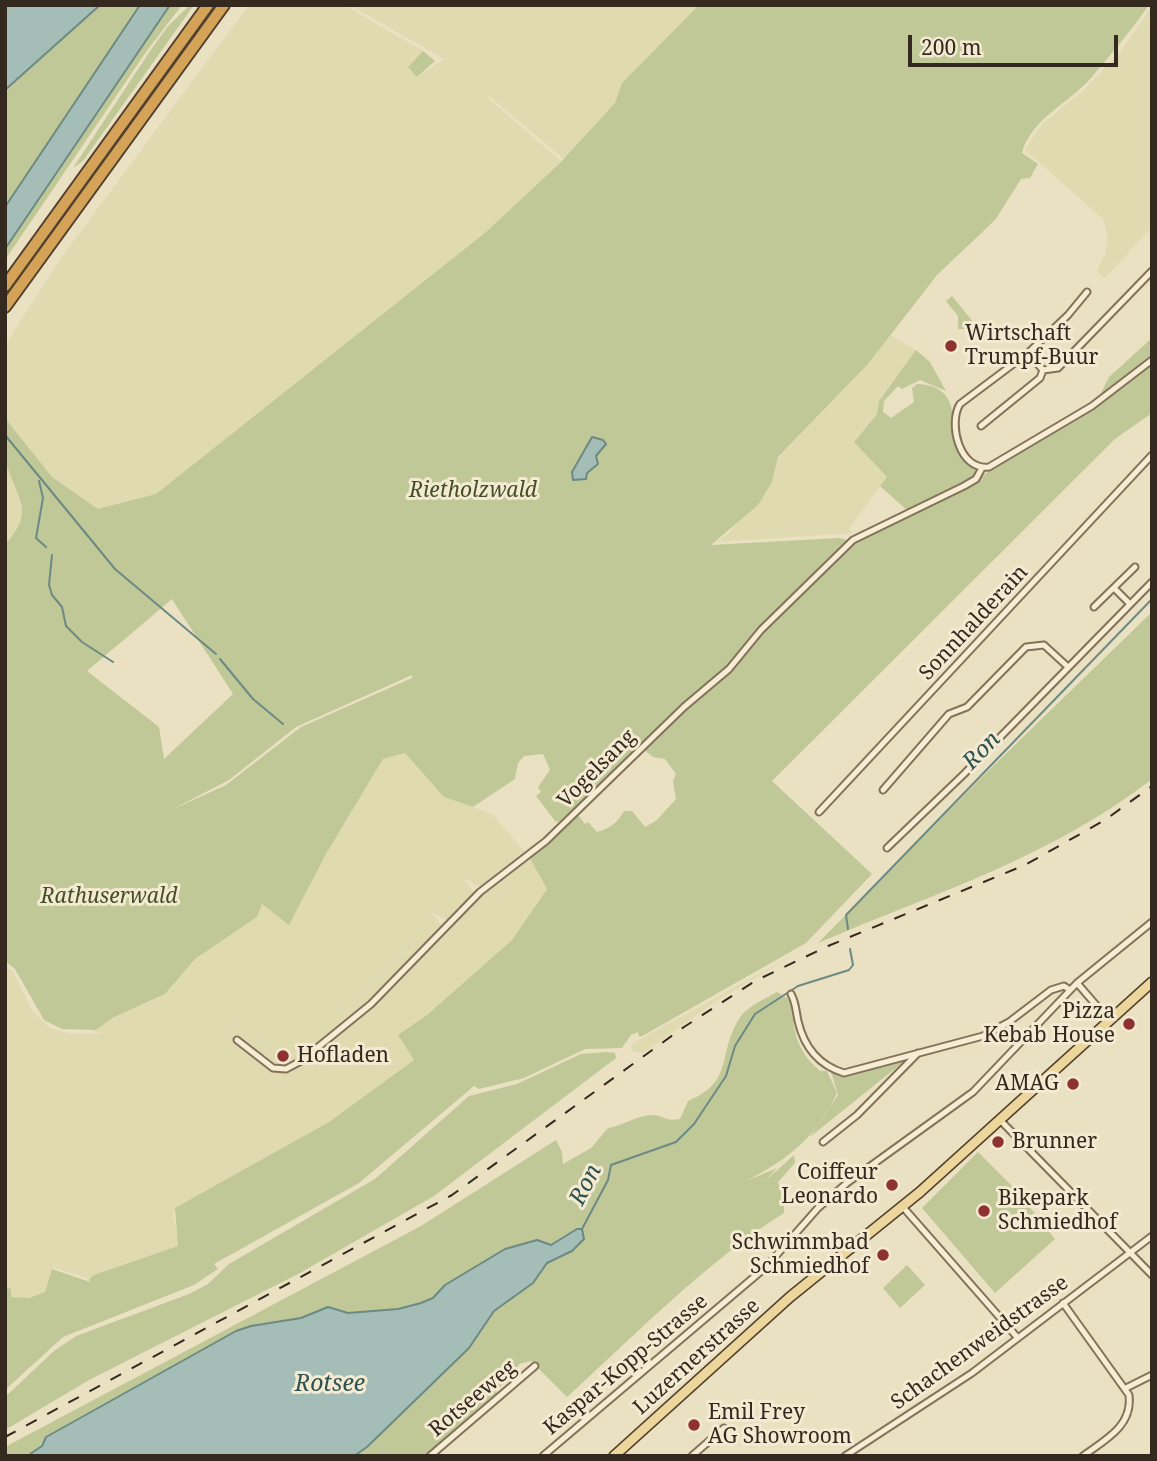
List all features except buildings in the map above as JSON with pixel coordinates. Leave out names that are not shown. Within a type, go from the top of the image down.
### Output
[{"type":"highway","points":[[5,286],[208,5]]},
{"type":"highway","points":[[5,307],[224,5]]},
{"type":"main road","name":"Luzernerstrasse","points":[[614,1456],[790,1297],[902,1206],[1152,982]]},
{"type":"street","points":[[1043,370],[1058,368],[1152,271]]},
{"type":"street","points":[[1087,292],[1028,354],[958,408],[961,451],[968,462],[982,468],[1091,406],[1152,360]]},
{"type":"street","points":[[1028,354],[1043,370]]},
{"type":"street","points":[[981,426],[1040,378],[1043,370]]},
{"type":"street","name":"Sonnhalderain","points":[[819,812],[1152,455]]},
{"type":"street","name":"Vogelsang","points":[[237,1040],[273,1068],[285,1069],[310,1054],[371,1004],[480,892],[546,841],[674,716],[729,669],[761,630],[853,540],[964,486],[976,479],[982,468]]},
{"type":"street","points":[[1094,607],[1135,567]]},
{"type":"street","points":[[887,848],[964,774],[1152,582]]},
{"type":"street","points":[[1114,588],[1130,604]]},
{"type":"street","points":[[883,790],[949,714],[967,707],[1026,647],[1044,645],[1068,667]]},
{"type":"street","name":"Kaspar-Kopp-Strasse","points":[[543,1456],[766,1267],[818,1208],[973,1092],[1077,983],[1152,922]]},
{"type":"street","points":[[1077,983],[1109,1020]]},
{"type":"street","points":[[791,994],[808,1047],[820,1062],[837,1070],[860,1070],[920,1051],[983,1036],[1009,1022],[1051,990],[1060,986],[1070,990]]},
{"type":"street","points":[[823,1142],[857,1115],[896,1071],[920,1051]]},
{"type":"street","points":[[999,1119],[1152,1275]]},
{"type":"street","points":[[902,1206],[1017,1337]]},
{"type":"street","name":"Schachenweidstrasse","points":[[845,1456],[938,1397],[1152,1236]]},
{"type":"street","points":[[1063,1303],[1126,1388],[1130,1403],[1126,1419],[1087,1455]]},
{"type":"street","name":"Rotseeweg","points":[[430,1456],[535,1366]]},
{"type":"street","points":[[1126,1388],[1152,1375]]},
{"type":"street","points":[[692,1456],[724,1427]]},
{"type":"shaded area","points":[[249,5],[344,5],[423,51],[408,67],[417,77],[444,59],[350,5],[699,5],[622,83],[616,103],[564,159],[489,96],[489,99],[562,162],[486,232],[156,494],[99,510],[52,477],[5,418],[5,345],[61,258]]},
{"type":"shaded area","points":[[1152,6],[1152,227],[1104,279],[1097,271],[1105,254],[1108,238],[1103,219],[1025,150],[1042,124],[1082,92],[1121,51]]},
{"type":"shaded area","points":[[890,335],[916,350],[879,401],[877,414],[854,441],[887,477],[849,529],[853,533],[717,542],[729,533],[772,482],[778,458],[868,364]]},
{"type":"shaded area","points":[[5,461],[21,496],[24,516],[20,528],[5,545]]},
{"type":"shaded area","points":[[405,753],[444,797],[492,814],[526,853],[482,888],[462,877],[475,893],[449,921],[430,912],[444,927],[528,855],[547,889],[512,940],[427,1015],[398,1035],[414,1060],[329,1122],[173,1213],[179,1246],[89,1279],[53,1267],[45,1292],[29,1298],[11,1297],[10,1289],[5,1287],[5,966],[12,970],[32,1010],[49,1028],[72,1034],[106,1033],[93,1032],[112,1018],[165,994],[195,959],[257,917],[262,904],[289,924],[326,854],[383,759]]},
{"type":"shaded area","points":[[804,949],[721,998],[643,1053],[632,1051],[631,1046],[635,1042]]},
{"type":"green space","points":[[100,5],[140,5],[5,207],[5,90]]},
{"type":"green space","points":[[170,5],[182,5],[146,52],[5,260],[5,249]]},
{"type":"green space","points":[[190,5],[194,5],[83,161],[73,168],[150,51],[168,26]]},
{"type":"green space","name":"Rietholzwald","points":[[699,5],[1149,5],[1091,78],[1042,121],[1026,141],[1022,153],[1038,164],[1030,178],[1021,179],[995,220],[937,275],[868,364],[778,457],[772,482],[758,505],[711,545],[839,538],[848,540],[732,665],[664,724],[563,821],[556,822],[536,796],[541,792],[538,787],[550,770],[543,754],[524,756],[518,763],[515,779],[473,807],[444,797],[405,753],[383,759],[326,854],[289,925],[262,904],[257,917],[195,959],[165,994],[112,1018],[96,1030],[62,1029],[44,1020],[15,969],[5,961],[5,545],[20,523],[22,505],[5,458],[5,418],[52,477],[98,509],[156,494],[486,232],[559,164],[615,103],[622,83]],"holes":[[[172,599],[233,694],[164,759],[159,727],[87,671]],[[412,675],[412,678],[301,727],[226,785],[171,810],[229,780],[296,727]]]},
{"type":"green space","points":[[423,51],[435,61],[417,77],[408,67]]},
{"type":"green space","points":[[952,296],[974,323],[966,329],[958,329],[958,316],[946,301]]},
{"type":"green space","points":[[1152,338],[1152,413],[1115,439],[772,781],[872,874],[806,943],[644,1035],[639,1037],[638,1032],[631,1035],[622,1048],[585,1049],[524,1078],[479,1089],[474,1086],[359,1183],[214,1264],[218,1269],[194,1285],[63,1337],[5,1390],[5,1287],[11,1289],[11,1297],[29,1298],[45,1292],[52,1269],[90,1282],[89,1279],[94,1275],[178,1246],[175,1208],[329,1122],[414,1060],[398,1035],[427,1015],[512,940],[547,889],[528,855],[576,812],[585,824],[588,822],[597,832],[613,825],[624,811],[632,811],[645,827],[657,820],[676,799],[673,781],[676,774],[665,759],[653,757],[642,748],[737,664],[761,633],[848,546],[972,484],[1005,459],[1094,407],[1109,377]]},
{"type":"green space","points":[[916,350],[930,362],[946,391],[920,380],[902,389],[898,386],[884,401],[883,412],[891,418],[914,402],[912,388],[917,384],[932,386],[942,391],[952,408],[960,456],[978,473],[975,478],[909,512],[880,486],[887,477],[854,442],[877,414],[879,401]]},
{"type":"green space","points":[[1152,612],[1152,779],[1113,807],[1032,853],[818,943],[989,770]]},
{"type":"green space","points":[[777,992],[790,1000],[800,1047],[820,1071],[827,1071],[837,1093],[820,1122],[799,1146],[775,1165],[746,1181],[777,1168],[765,1181],[794,1155],[795,1163],[778,1182],[784,1195],[784,1213],[699,1276],[567,1397],[531,1361],[519,1364],[513,1377],[496,1390],[499,1396],[426,1456],[354,1456],[368,1447],[469,1348],[494,1311],[533,1283],[547,1263],[572,1251],[571,1234],[551,1245],[537,1240],[505,1249],[445,1285],[433,1298],[421,1303],[398,1309],[348,1313],[328,1307],[301,1318],[236,1331],[46,1436],[35,1451],[24,1455],[5,1456],[5,1447],[421,1226],[556,1140],[562,1152],[563,1164],[591,1148],[608,1128],[646,1116],[680,1119],[688,1101],[703,1093],[719,1075],[734,1029],[744,1012]]},
{"type":"green space","points":[[615,1053],[616,1058],[620,1055],[434,1196],[300,1273],[89,1380],[5,1430],[5,1397],[54,1351],[76,1336],[189,1294],[208,1284],[229,1264],[375,1179],[469,1096],[517,1084],[581,1054]]},
{"type":"green space","points":[[912,1055],[810,1137],[838,1095],[831,1072],[853,1075]]},
{"type":"green space","points":[[978,1152],[1015,1189],[1055,1239],[995,1293],[922,1208]]},
{"type":"green space","points":[[907,1265],[925,1285],[900,1308],[883,1288]]},
{"type":"water","points":[[5,5],[100,5],[5,90]]},
{"type":"water","points":[[140,5],[170,5],[5,249],[5,207]]},
{"type":"water","points":[[592,437],[603,440],[606,444],[596,456],[598,464],[587,473],[586,479],[573,480],[572,472]]},
{"type":"water","name":"Rotsee","points":[[577,1229],[582,1229],[584,1239],[572,1251],[547,1263],[533,1283],[494,1311],[469,1348],[367,1447],[354,1456],[27,1456],[42,1446],[46,1437],[236,1331],[301,1318],[328,1307],[348,1313],[398,1309],[421,1303],[433,1298],[445,1285],[505,1249],[537,1240],[551,1245]]},
{"type":"waterway","points":[[5,435],[115,569],[216,654]]},
{"type":"waterway","points":[[39,481],[43,498],[36,538],[46,547]]},
{"type":"waterway","points":[[52,555],[49,585],[52,595],[62,607],[66,626],[82,642],[113,662]]},
{"type":"waterway","name":"Ron","points":[[848,929],[846,915],[1152,599]]},
{"type":"waterway","points":[[220,659],[253,699],[283,724]]},
{"type":"waterway","name":"Ron","points":[[582,1229],[608,1180],[611,1165],[676,1142],[694,1124],[726,1076],[735,1046],[755,1014],[798,986],[849,970],[853,965],[850,949]]},
{"type":"railway","points":[[5,1437],[452,1195],[684,1027],[755,981],[828,946],[1025,865],[1105,820],[1152,786]]},
{"type":"place","name":"Wirtschaft Trumpf-Buur","points":[[951,346]]},
{"type":"place","name":"Pizza Kebab House","points":[[1129,1024]]},
{"type":"place","name":"Hofladen","points":[[283,1056]]},
{"type":"place","name":"AMAG","points":[[1073,1084]]},
{"type":"place","name":"Brunner","points":[[998,1142]]},
{"type":"place","name":"Coiffeur Leonardo","points":[[892,1185]]},
{"type":"place","name":"Bikepark Schmiedhof","points":[[984,1211]]},
{"type":"place","name":"Schwimmbad Schmiedhof","points":[[883,1255]]},
{"type":"place","name":"Emil Frey AG Showroom","points":[[694,1425]]},
{"type":"park label","name":"Rathuserwald","points":[[109,897]]}]
